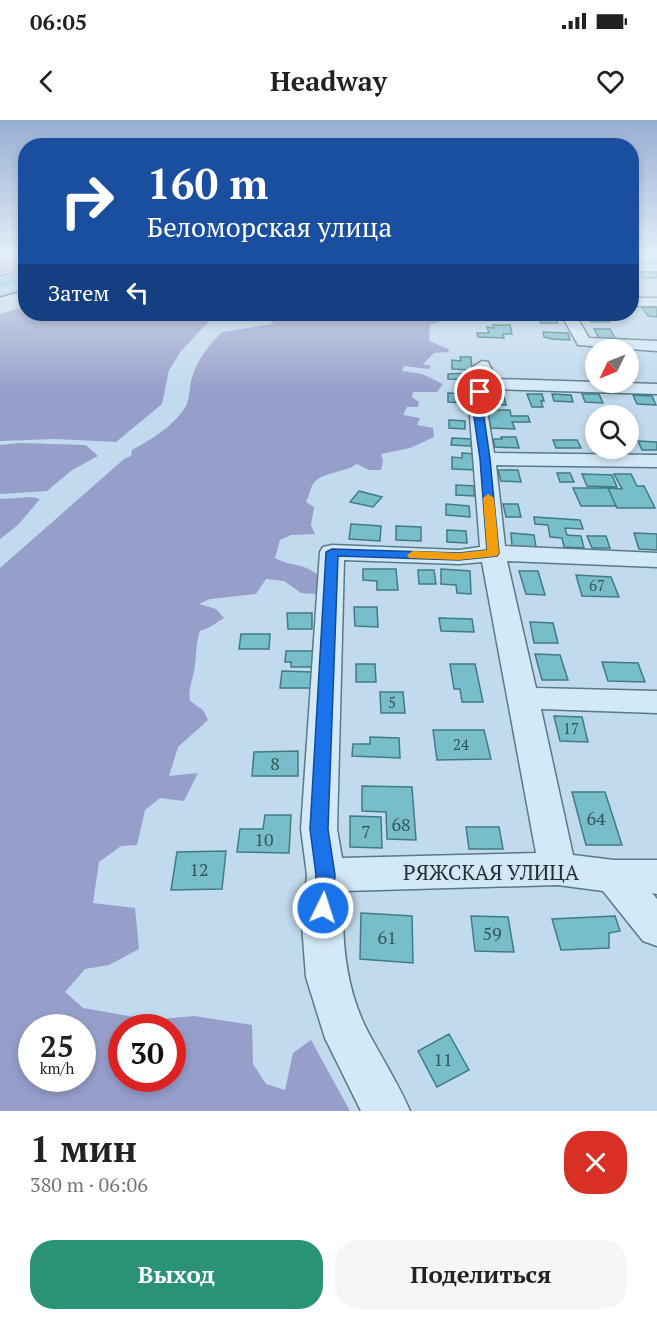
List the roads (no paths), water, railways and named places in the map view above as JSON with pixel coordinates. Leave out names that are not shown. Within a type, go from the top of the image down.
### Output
[{"type":"street","points":[[639,302],[657,302]]},
{"type":"street","points":[[572,321],[584,342],[657,346]]},
{"type":"street","points":[[558,869],[525,698],[493,553],[479,417],[480,392],[485,375],[657,389]]},
{"type":"street","points":[[485,459],[657,461]]},
{"type":"street","points":[[386,1111],[346,1038],[327,977],[322,925],[326,875],[319,829],[332,552],[459,557],[493,553],[657,560]]},
{"type":"street","points":[[525,698],[657,702]]},
{"type":"street","name":"РЯЖСКАЯ УЛИЦА","points":[[326,875],[558,869],[614,876],[657,876]]},
{"type":"street","points":[[614,876],[657,928]]}]
